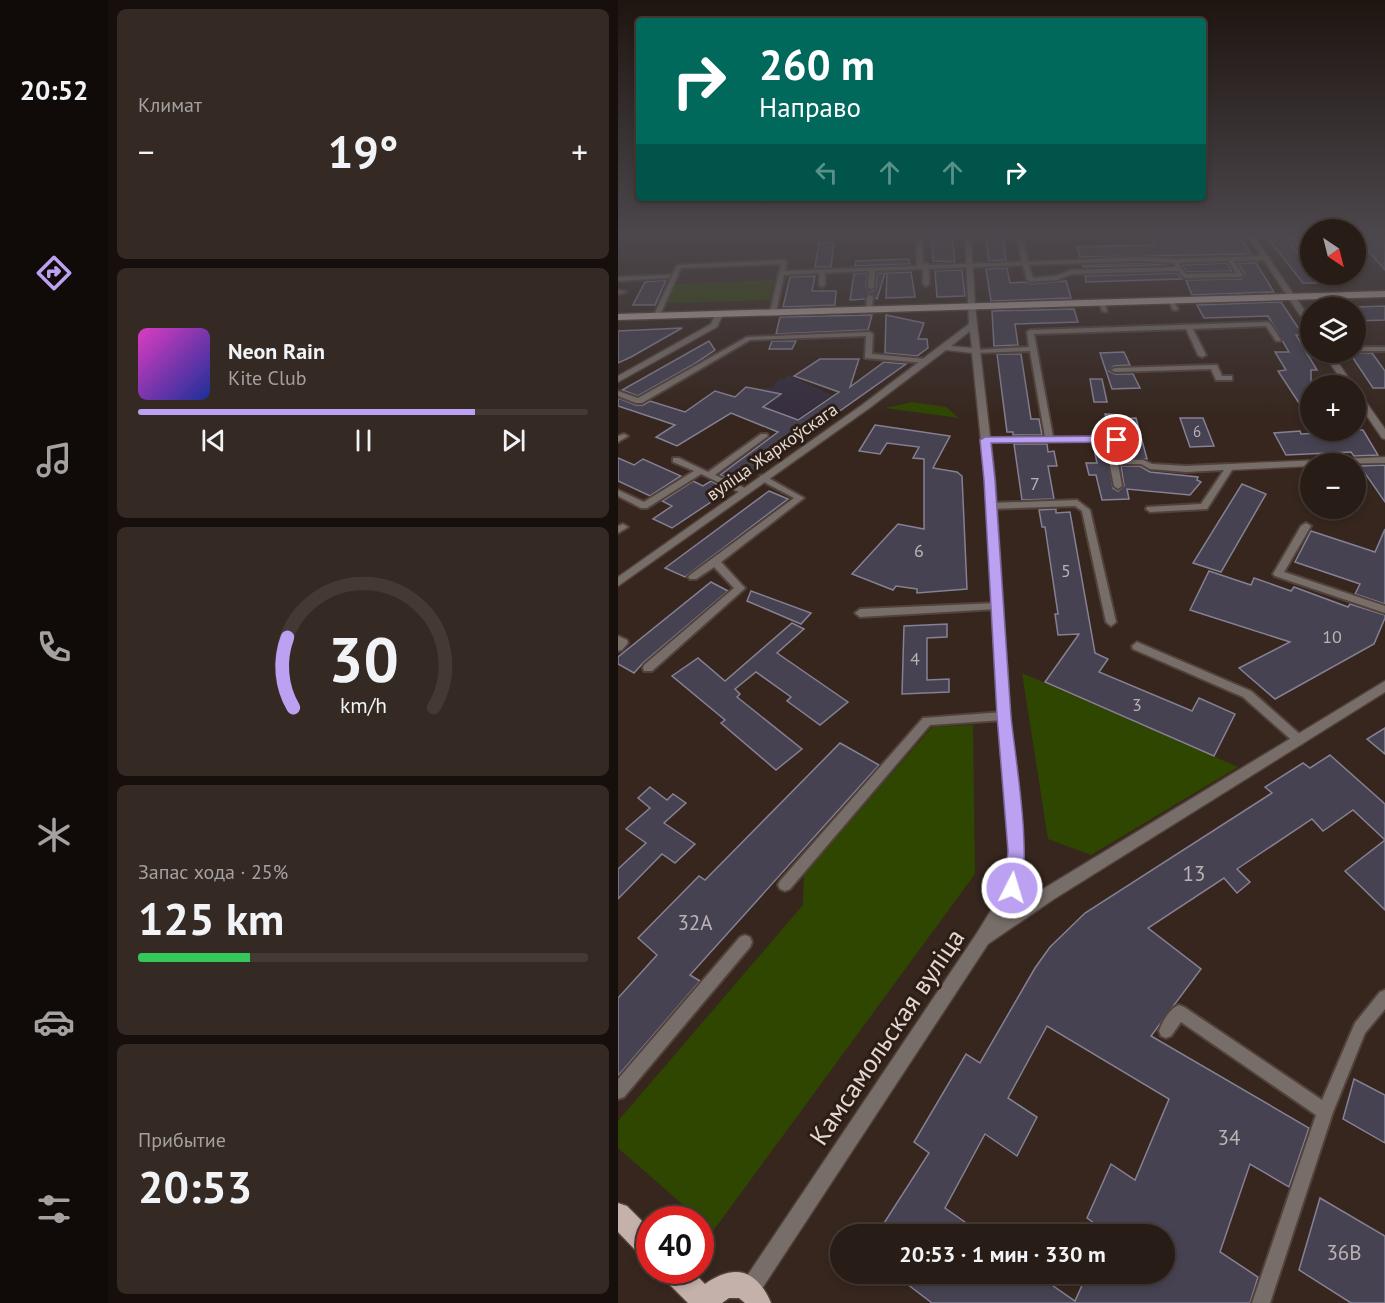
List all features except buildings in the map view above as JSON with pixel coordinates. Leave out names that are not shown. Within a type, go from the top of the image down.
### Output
[{"type":"main road","points":[[618,317],[971,306],[1104,307],[1295,301],[1349,297]]},
{"type":"main road","points":[[618,1215],[636,1233]]},
{"type":"main road","points":[[686,1284],[704,1303],[713,1293],[732,1283],[742,1284],[754,1296]]},
{"type":"street","points":[[971,297],[992,506],[1004,716],[1016,851],[1012,888],[982,939]]},
{"type":"street","points":[[1292,297],[1300,309]]},
{"type":"street","points":[[618,378],[714,325],[719,314]]},
{"type":"street","name":"вуліца Жаркоўскага","points":[[619,580],[865,407],[973,325]]},
{"type":"street","points":[[943,347],[976,351]]},
{"type":"street","points":[[1366,408],[1385,436]]},
{"type":"street","points":[[1230,467],[1385,460]]},
{"type":"street","name":"Камсамольская вуліца","points":[[754,1296],[982,939],[1050,894],[1385,686]]},
{"type":"street","points":[[1012,888],[1021,896],[1034,898],[1050,894]]},
{"type":"lane","points":[[657,315],[665,297]]},
{"type":"lane","points":[[773,312],[776,297]]},
{"type":"lane","points":[[869,309],[870,297]]},
{"type":"lane","points":[[1179,319],[1202,355]]},
{"type":"lane","points":[[1108,321],[1111,330]]},
{"type":"lane","points":[[1050,440],[1030,332],[1268,324],[1278,340]]},
{"type":"lane","points":[[618,393],[639,401],[749,338],[870,334],[868,356],[925,361]]},
{"type":"lane","points":[[976,351],[1034,349]]},
{"type":"lane","points":[[1381,349],[1385,358]]},
{"type":"lane","points":[[1115,370],[1214,367],[1219,378],[1229,378]]},
{"type":"lane","points":[[618,493],[644,506],[764,436]]},
{"type":"lane","points":[[985,440],[1133,440]]},
{"type":"lane","points":[[676,460],[744,491]]},
{"type":"lane","points":[[1118,486],[1113,461],[1143,462],[1150,466],[1186,469],[1230,467]]},
{"type":"lane","points":[[1150,509],[1204,507],[1230,467]]},
{"type":"lane","points":[[693,578],[800,498],[763,478]]},
{"type":"lane","points":[[992,506],[1077,503],[1086,510],[1110,622]]},
{"type":"lane","points":[[1306,526],[1278,574],[1385,610]]},
{"type":"lane","points":[[648,668],[740,588],[716,561]]},
{"type":"lane","points":[[860,613],[998,606]]},
{"type":"lane","points":[[618,640],[623,643],[618,647]]},
{"type":"lane","points":[[1137,646],[1247,694],[1299,740]]},
{"type":"lane","points":[[785,885],[927,721],[1004,716]]},
{"type":"lane","points":[[618,1091],[745,942]]},
{"type":"lane","points":[[1261,1303],[1325,1112],[1360,1028],[1385,998]]},
{"type":"lane","points":[[1166,1031],[1179,1012],[1325,1112]]},
{"type":"shaded area","points":[[788,375],[832,395],[796,419],[796,439],[725,411],[758,389],[773,387],[779,379],[784,379]]},
{"type":"green space","points":[[670,297],[771,297],[770,300],[667,303]]},
{"type":"green space","points":[[912,402],[946,407],[959,418],[885,408]]},
{"type":"green space","points":[[1022,673],[1238,767],[1091,855],[1048,839]]},
{"type":"green space","points":[[973,725],[975,874],[714,1230],[714,1206],[684,1206],[618,1148],[618,1121],[803,905],[804,875],[932,727]]},
{"type":"route","points":[[1012,888],[1016,851],[1004,716],[990,480],[985,440],[1117,440]]}]
